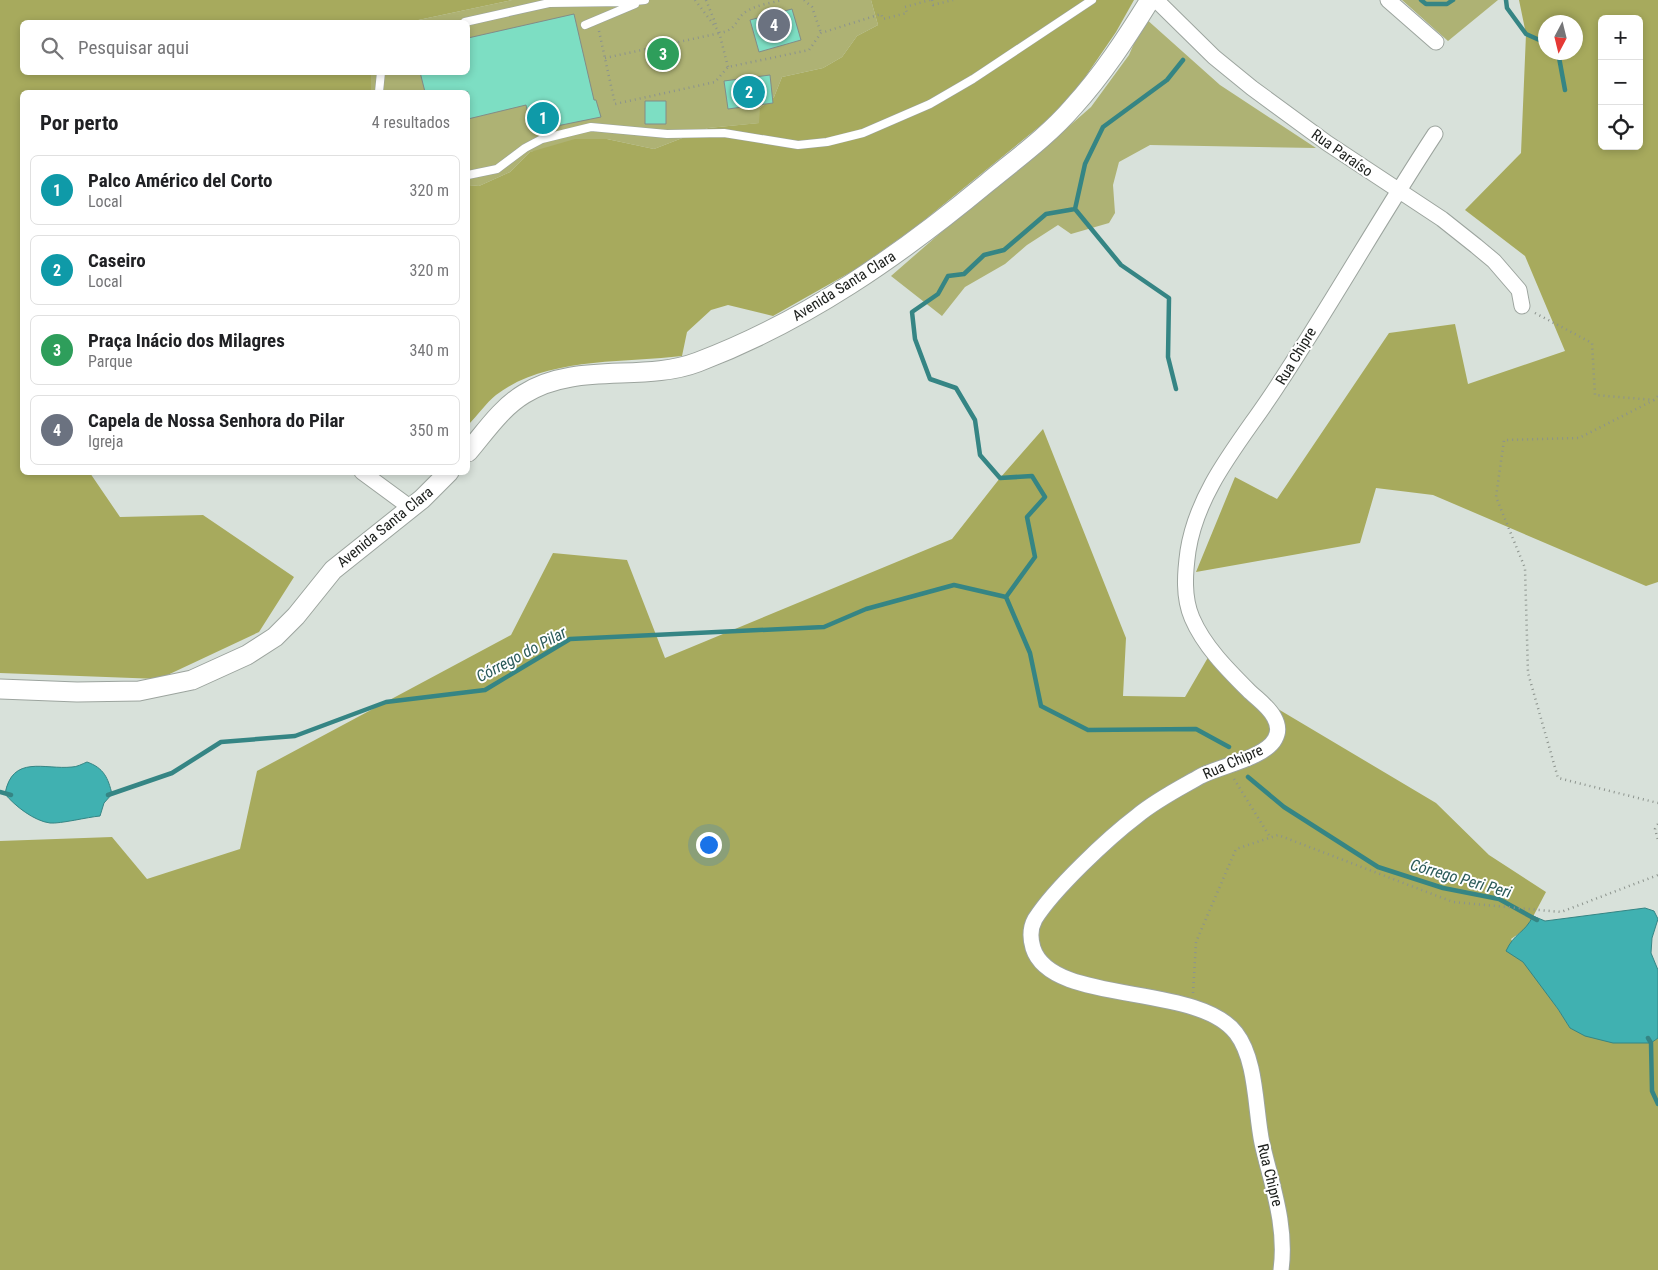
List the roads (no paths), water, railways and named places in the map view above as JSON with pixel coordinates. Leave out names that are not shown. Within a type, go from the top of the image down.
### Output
[{"type":"street","name":"Avenida Santa Clara","points":[[470,450],[502,412],[532,390],[553,382],[592,374],[673,370],[695,363],[776,327],[864,278],[932,229],[1038,141],[1072,109],[1098,78],[1150,0]]},
{"type":"street","name":"Rua Paraíso","points":[[1156,0],[1214,57],[1252,88],[1397,192],[1442,219],[1494,261],[1519,290],[1522,306]]},
{"type":"street","points":[[1388,0],[1436,42]]},
{"type":"street","name":"Rua Chipre","points":[[1281,1270],[1283,1255],[1279,1207],[1261,1139],[1252,1080],[1245,1051],[1237,1034],[1224,1021],[1207,1012],[1144,995],[1104,989],[1055,972],[1036,956],[1030,936],[1034,921],[1057,892],[1102,846],[1137,815],[1206,773],[1250,757],[1271,745],[1276,737],[1277,724],[1268,708],[1229,671],[1205,641],[1192,619],[1186,588],[1186,571],[1192,532],[1208,492],[1225,462],[1278,386],[1397,192],[1436,134]]},
{"type":"street","points":[[366,475],[411,508]]},
{"type":"street","name":"Avenida Santa Clara","points":[[0,689],[77,692],[139,691],[192,680],[247,655],[274,637],[296,616],[332,570],[411,508],[446,475]]},
{"type":"lane","points":[[585,24],[644,0]]},
{"type":"lane","points":[[470,21],[549,3],[644,0]]},
{"type":"lane","points":[[470,175],[497,169],[525,148],[542,139],[591,128],[667,134],[724,133],[798,145],[827,142],[864,133],[930,104],[973,79],[1092,0]]},
{"type":"lane","points":[[379,90],[381,75]]},
{"type":"water","points":[[87,762],[98,767],[104,774],[112,794],[104,803],[100,816],[60,822],[44,822],[25,812],[5,794],[9,781],[15,773],[22,769],[41,766],[74,767]]},
{"type":"water","points":[[1645,908],[1654,911],[1658,919],[1652,938],[1651,953],[1658,970],[1658,1038],[1651,1043],[1613,1043],[1585,1036],[1570,1028],[1523,962],[1506,951],[1512,940],[1527,926],[1533,916],[1545,921]]},
{"type":"waterway","points":[[1421,0],[1426,4],[1447,4],[1453,0]]},
{"type":"waterway","name":"Córrego Peri Peri","points":[[1506,0],[1507,8],[1526,34],[1538,39]]},
{"type":"waterway","name":"Córrego Peri Peri","points":[[1176,389],[1168,357],[1169,298],[1121,265],[1075,209],[1085,164],[1103,127],[1167,80],[1183,60]]},
{"type":"waterway","name":"Córrego Peri Peri","points":[[1559,60],[1565,90]]},
{"type":"waterway","name":"Córrego Peri Peri","points":[[1075,209],[1046,214],[1004,250],[984,255],[964,274],[948,276],[938,294],[912,312],[915,339],[930,379],[956,388],[975,420],[980,455],[1000,478],[1032,476],[1045,497],[1027,517],[1035,557],[1006,597],[1030,653],[1041,706],[1088,730],[1196,729],[1229,747]]},
{"type":"waterway","name":"Córrego do Pilar","points":[[108,795],[172,773],[221,742],[295,736],[386,702],[485,690],[570,639],[824,627],[866,609],[954,585],[1006,597]]},
{"type":"waterway","name":"Córrego Peri Peri","points":[[1248,777],[1284,807],[1378,867],[1443,888],[1499,899],[1537,920]]},
{"type":"waterway","name":"Córrego do Pilar","points":[[0,792],[11,795]]},
{"type":"waterway","name":"Córrego Peri Peri","points":[[1648,1038],[1651,1043],[1652,1091],[1658,1104]]},
{"type":"place","name":"Capela de Nossa Senhora do Pilar","points":[[774,25]]},
{"type":"place","name":"Praça Inácio dos Milagres","points":[[663,54]]},
{"type":"place","name":"Caseiro","points":[[749,92]]},
{"type":"place","name":"Palco Américo del Corto","points":[[543,118]]}]
